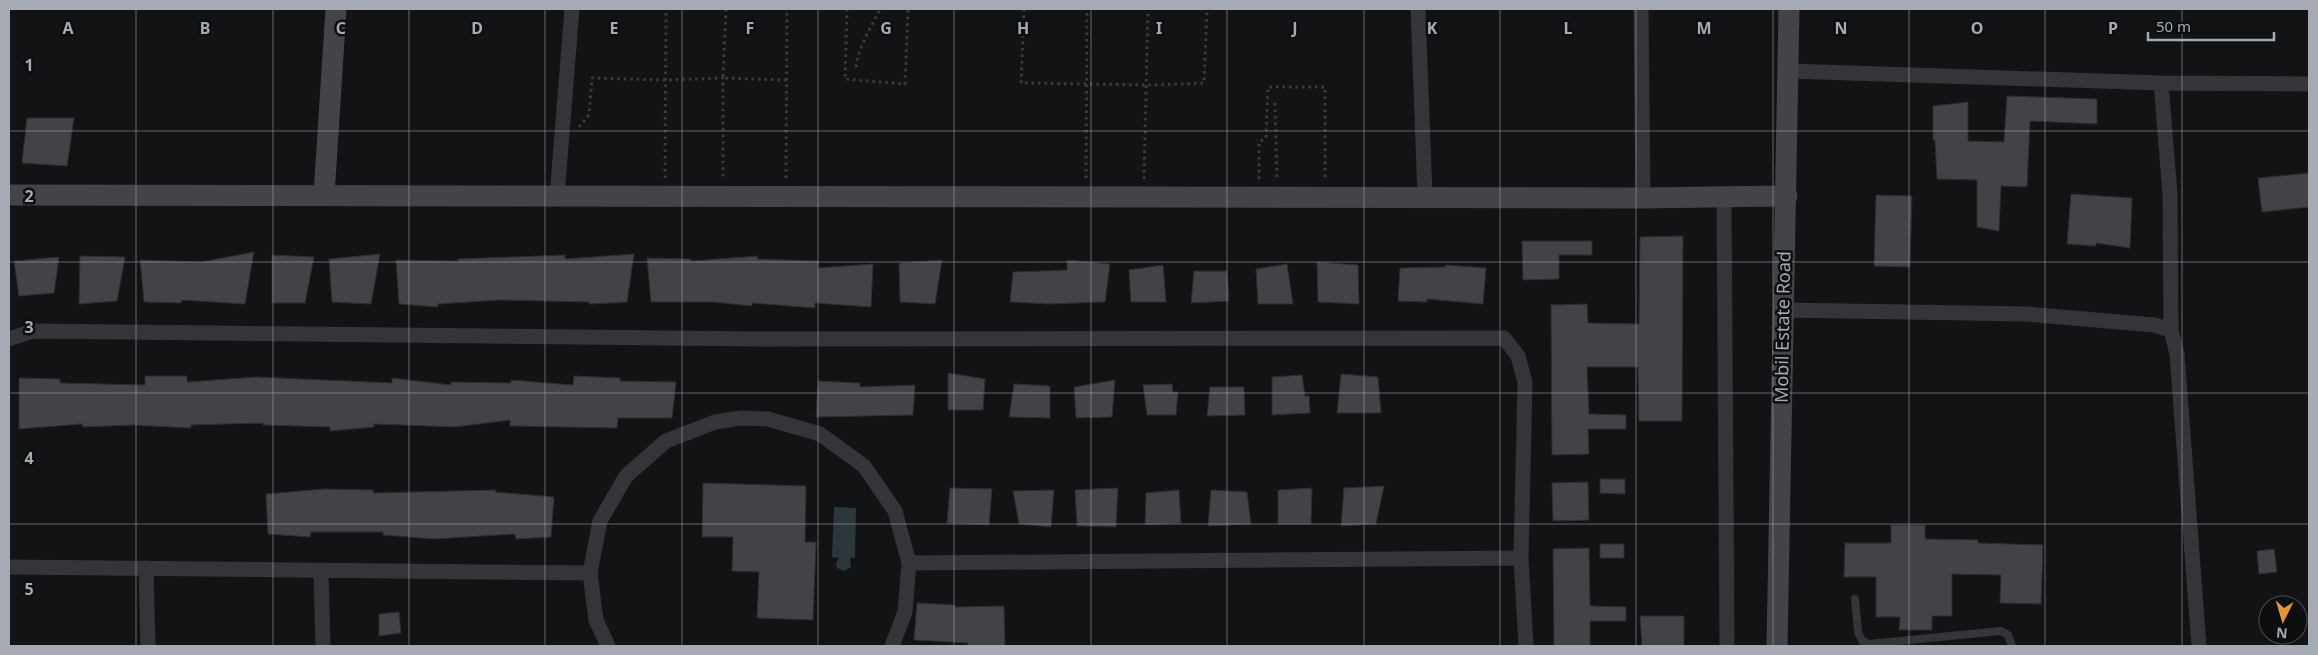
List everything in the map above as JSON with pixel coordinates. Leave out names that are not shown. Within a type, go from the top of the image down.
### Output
[{"type":"street","points":[[324,195],[336,9]]},
{"type":"street","points":[[556,196],[572,9]]},
{"type":"street","points":[[1418,9],[1425,197]]},
{"type":"street","points":[[1641,9],[1644,198]]},
{"type":"street","name":"Mobil Estate Road","points":[[1777,646],[1787,196],[1789,9]]},
{"type":"street","points":[[1788,71],[2161,83],[2309,84]]},
{"type":"street","points":[[2161,83],[2170,194],[2171,330],[2177,354],[2199,646]]},
{"type":"street","points":[[9,195],[1644,198],[1787,196]]},
{"type":"street","points":[[1724,197],[1727,646]]},
{"type":"street","points":[[1783,310],[2027,314],[2154,326],[2171,330]]},
{"type":"street","points":[[9,339],[33,331],[749,339],[1504,338],[1518,356],[1525,382],[1521,558],[1526,646]]},
{"type":"street","points":[[608,646],[596,620],[590,573],[600,521],[626,476],[666,441],[715,422],[741,418],[768,419],[820,434],[864,466],[895,511],[909,563],[905,612],[892,646]]},
{"type":"street","points":[[909,563],[1521,558]]},
{"type":"street","points":[[9,567],[590,573]]},
{"type":"street","points":[[146,568],[148,646]]},
{"type":"street","points":[[321,570],[323,646]]},
{"type":"lane","points":[[1855,599],[1858,632],[1862,641],[1870,644],[2001,631],[2008,635],[2012,646]]},
{"type":"path","points":[[665,183],[666,9]]},
{"type":"path","points":[[723,184],[723,78],[726,9]]},
{"type":"path","points":[[786,9],[786,184]]},
{"type":"path","points":[[847,9],[845,79],[905,84],[908,9]]},
{"type":"path","points":[[856,67],[858,51],[866,40],[880,9]]},
{"type":"path","points":[[1024,9],[1021,83],[1145,85],[1204,83],[1207,9]]},
{"type":"path","points":[[1086,183],[1087,9]]},
{"type":"path","points":[[1144,187],[1148,9]]},
{"type":"path","points":[[589,115],[592,78],[786,80]]},
{"type":"path","points":[[1259,183],[1260,142],[1266,138],[1268,87],[1325,87],[1326,184]]},
{"type":"path","points":[[1275,103],[1277,197]]},
{"type":"shaded area","points":[[834,507],[856,508],[855,558],[850,558],[851,567],[844,571],[837,568],[836,563],[839,558],[832,557]]},
{"type":"building","points":[[2007,96],[2097,99],[2097,124],[2030,121],[2027,187],[2001,186],[1999,231],[1977,227],[1977,180],[1937,179],[1935,140],[1933,140],[1933,106],[1968,102],[1968,141],[2004,142]]},
{"type":"building","points":[[27,118],[74,118],[67,166],[22,163]]},
{"type":"building","points":[[2309,173],[2309,207],[2262,212],[2258,178]]},
{"type":"building","points":[[2071,194],[2132,198],[2130,248],[2096,243],[2096,246],[2067,244]]},
{"type":"building","points":[[1876,195],[1912,196],[1910,267],[1874,266]]},
{"type":"building","points":[[1683,236],[1682,421],[1639,421],[1638,367],[1587,367],[1589,414],[1626,415],[1626,429],[1588,429],[1589,454],[1552,455],[1551,305],[1587,304],[1588,323],[1639,324],[1640,237]]},
{"type":"building","points":[[1522,241],[1592,241],[1592,255],[1559,255],[1559,279],[1523,280]]},
{"type":"building","points":[[254,252],[245,304],[182,300],[181,303],[144,302],[140,260],[201,262]]},
{"type":"building","points":[[380,254],[371,304],[332,302],[329,259]]},
{"type":"building","points":[[634,254],[627,302],[589,304],[589,302],[500,300],[438,304],[438,307],[399,304],[396,260],[458,261],[458,259],[565,255],[565,259]]},
{"type":"building","points":[[272,255],[314,257],[305,303],[272,303]]},
{"type":"building","points":[[80,256],[125,257],[117,301],[79,304]]},
{"type":"building","points":[[758,256],[757,259],[819,261],[818,268],[873,264],[871,307],[815,303],[815,308],[752,303],[752,306],[713,302],[651,302],[647,258],[691,259],[691,261]]},
{"type":"building","points":[[59,257],[54,293],[19,296],[14,261]]},
{"type":"building","points":[[942,260],[935,304],[900,302],[899,263]]},
{"type":"building","points":[[1067,260],[1110,264],[1105,302],[1049,304],[1010,302],[1013,272],[1067,270]]},
{"type":"building","points":[[1317,262],[1358,265],[1359,304],[1318,302]]},
{"type":"building","points":[[1287,264],[1293,304],[1258,304],[1256,269]]},
{"type":"building","points":[[1163,265],[1166,302],[1131,302],[1129,270]]},
{"type":"building","points":[[1445,265],[1486,268],[1483,304],[1427,299],[1427,302],[1398,301],[1400,268],[1446,267]]},
{"type":"building","points":[[1194,271],[1227,271],[1229,301],[1191,303]]},
{"type":"building","points":[[948,373],[985,379],[983,410],[948,410]]},
{"type":"building","points":[[1341,374],[1378,377],[1381,413],[1337,413]]},
{"type":"building","points":[[1302,375],[1305,396],[1309,396],[1310,413],[1272,415],[1272,377]]},
{"type":"building","points":[[145,376],[187,376],[187,382],[256,377],[392,383],[392,378],[451,385],[451,382],[511,383],[511,380],[573,385],[574,376],[620,378],[620,381],[676,382],[672,418],[618,418],[617,428],[510,426],[510,420],[455,427],[374,424],[374,427],[330,431],[330,427],[263,425],[263,423],[191,425],[191,428],[132,425],[83,427],[82,424],[19,429],[19,378],[60,379],[60,383],[145,385]]},
{"type":"building","points":[[1115,380],[1112,417],[1076,418],[1074,387]]},
{"type":"building","points":[[818,381],[860,383],[860,387],[915,385],[913,415],[816,417]]},
{"type":"building","points":[[1014,384],[1050,386],[1050,418],[1009,417]]},
{"type":"building","points":[[1172,384],[1173,392],[1178,392],[1176,415],[1147,415],[1143,385]]},
{"type":"building","points":[[1210,387],[1244,387],[1245,415],[1207,416]]},
{"type":"building","points":[[1600,479],[1625,479],[1625,494],[1600,493]]},
{"type":"building","points":[[1588,482],[1589,520],[1553,521],[1552,483]]},
{"type":"building","points":[[703,483],[806,486],[805,542],[816,542],[813,620],[757,618],[759,572],[732,571],[733,537],[702,537]]},
{"type":"building","points":[[1384,486],[1376,524],[1341,526],[1344,488]]},
{"type":"building","points":[[950,488],[992,489],[989,525],[947,523]]},
{"type":"building","points":[[1118,488],[1116,527],[1077,526],[1075,490]]},
{"type":"building","points":[[1312,488],[1311,524],[1278,524],[1278,490]]},
{"type":"building","points":[[324,489],[373,490],[373,493],[496,490],[495,492],[554,497],[551,537],[516,539],[515,534],[434,539],[383,535],[383,532],[311,532],[310,537],[268,534],[266,494]]},
{"type":"building","points":[[1054,490],[1051,527],[1019,524],[1013,491]]},
{"type":"building","points":[[1179,490],[1181,523],[1145,525],[1146,493]]},
{"type":"building","points":[[1211,490],[1247,492],[1251,524],[1208,526]]},
{"type":"building","points":[[1891,525],[1925,525],[1925,539],[1978,540],[1978,543],[2043,545],[2041,604],[2000,603],[2001,575],[1952,574],[1952,616],[1932,616],[1932,630],[1899,630],[1900,617],[1876,617],[1876,577],[1844,577],[1845,543],[1891,543]]},
{"type":"building","points":[[1600,544],[1624,544],[1624,558],[1600,558]]},
{"type":"building","points":[[1589,548],[1590,606],[1626,607],[1626,621],[1590,621],[1590,646],[1554,646],[1553,549]]},
{"type":"building","points":[[2274,549],[2277,572],[2259,574],[2257,551]]},
{"type":"building","points":[[917,603],[955,605],[955,607],[1004,606],[1005,646],[968,646],[968,643],[914,640]]},
{"type":"building","points":[[399,612],[401,633],[379,636],[379,614]]},
{"type":"building","points":[[1640,616],[1684,616],[1684,646],[1642,646]]}]
